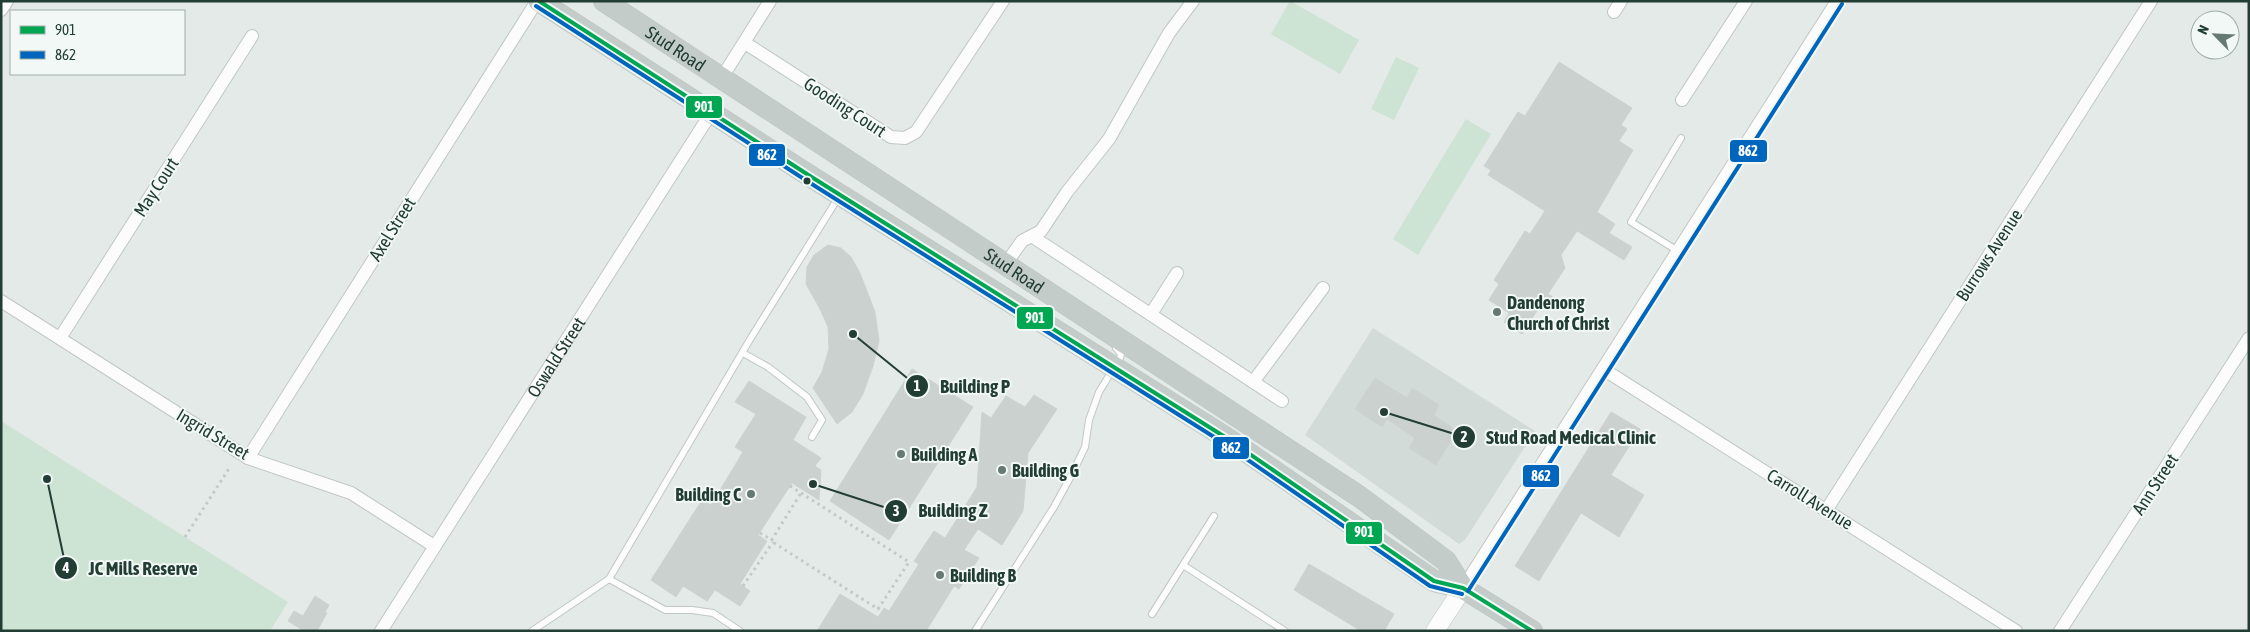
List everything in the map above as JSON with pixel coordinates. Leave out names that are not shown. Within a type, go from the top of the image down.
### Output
[{"type":"highway","name":"Stud Road","points":[[538,1],[710,113],[1115,366],[1233,443],[1434,580],[1463,588],[1532,631]]},
{"type":"highway","name":"Stud Road","points":[[604,1],[1018,276],[1360,497],[1446,561],[1463,588]]},
{"type":"highway","name":"Oswald Street","points":[[710,113],[721,79]]},
{"type":"main road","points":[[1435,631],[1463,588]]},
{"type":"street","points":[[1,10],[7,1]]},
{"type":"street","name":"Axel Street","points":[[248,458],[538,1]]},
{"type":"street","points":[[721,79],[770,1]]},
{"type":"street","name":"Gooding Court","points":[[745,42],[891,137],[905,138],[916,132],[1003,1]]},
{"type":"street","points":[[1018,276],[1022,241],[1033,237],[1041,231],[1067,192],[1109,139],[1167,37],[1194,1]]},
{"type":"street","points":[[1682,100],[1746,1]]},
{"type":"street","points":[[1463,588],[1837,1]]},
{"type":"street","name":"Burrows Avenue","points":[[1827,509],[2151,1]]},
{"type":"street","name":"May Court","points":[[60,338],[252,36]]},
{"type":"street","name":"Oswald Street","points":[[381,631],[710,113]]},
{"type":"street","points":[[1033,237],[1282,401]]},
{"type":"street","points":[[1151,314],[1177,273]]},
{"type":"street","points":[[1254,382],[1323,288]]},
{"type":"street","name":"Ingrid Street","points":[[1,301],[248,458],[351,492],[434,546]]},
{"type":"street","name":"Ann Street","points":[[2060,631],[2249,338]]},
{"type":"street","name":"Carroll Avenue","points":[[1603,369],[1827,509],[2016,631]]},
{"type":"lane","points":[[1678,251],[1631,222],[1681,138]]},
{"type":"lane","points":[[532,631],[609,579],[743,353],[840,195]]},
{"type":"lane","points":[[975,631],[1054,507],[1085,447],[1089,420],[1099,392],[1121,354],[1111,344]]},
{"type":"lane","points":[[743,353],[768,367],[806,397],[822,420],[812,437]]},
{"type":"lane","points":[[1152,614],[1214,516]]},
{"type":"lane","points":[[1183,565],[1285,631]]},
{"type":"lane","points":[[609,579],[665,610],[692,610],[713,613],[740,631]]},
{"type":"path","points":[[185,537],[230,467]]},
{"type":"path","points":[[760,533],[878,609],[908,562],[790,486]]},
{"type":"path","points":[[743,586],[802,493]]},
{"type":"shaded area","points":[[1373,328],[1535,431],[1465,540],[1459,544],[1305,435]]},
{"type":"green space","points":[[1290,1],[1359,40],[1340,74],[1271,34]]},
{"type":"green space","points":[[1396,57],[1419,68],[1394,120],[1371,109]]},
{"type":"green space","points":[[1466,119],[1491,134],[1418,255],[1393,239]]},
{"type":"green space","points":[[1,421],[288,602],[270,631],[1,631]]},
{"type":"building","points":[[1559,62],[1632,108],[1621,125],[1627,129],[1619,141],[1633,150],[1597,212],[1615,224],[1609,233],[1632,247],[1624,260],[1577,231],[1561,255],[1565,268],[1548,294],[1553,297],[1545,309],[1540,306],[1522,334],[1504,322],[1509,313],[1489,300],[1499,284],[1494,280],[1525,231],[1530,234],[1545,211],[1488,175],[1491,170],[1484,166],[1518,112],[1525,116]]},
{"type":"building","points":[[828,245],[841,248],[851,257],[860,273],[875,312],[879,341],[863,394],[852,412],[837,424],[813,388],[822,372],[829,349],[828,327],[806,284],[807,267],[814,255]]},
{"type":"building","name":"Building A","points":[[912,369],[973,407],[889,540],[830,501]]},
{"type":"building","points":[[1375,378],[1407,398],[1412,388],[1439,405],[1434,415],[1457,431],[1436,465],[1409,448],[1415,438],[1387,419],[1382,427],[1355,409]]},
{"type":"building","name":"Building C","points":[[749,381],[806,417],[793,440],[821,458],[815,466],[821,470],[819,500],[792,483],[758,535],[767,541],[740,584],[750,591],[740,606],[715,590],[707,601],[683,586],[676,597],[651,580],[702,500],[711,505],[743,452],[735,447],[756,414],[735,402]]},
{"type":"building","points":[[1034,395],[1057,409],[1028,453],[1023,511],[1002,545],[978,529],[964,550],[979,558],[959,589],[954,586],[926,631],[817,631],[840,594],[878,617],[884,608],[889,611],[919,564],[914,561],[934,531],[945,538],[977,487],[982,412],[991,418],[1006,396],[1025,407]]},
{"type":"building","points":[[1611,412],[1640,429],[1611,475],[1644,495],[1619,537],[1581,513],[1539,581],[1515,566]]},
{"type":"building","points":[[1309,564],[1394,614],[1384,631],[1361,631],[1294,590]]},
{"type":"building","points":[[315,596],[329,605],[325,612],[327,613],[317,631],[304,631],[288,621],[294,611],[303,616]]},
{"type":"transit line","name":"901","points":[[539,1],[810,176],[1225,437],[1434,581],[1463,588],[1532,631]]},
{"type":"transit line","name":"862","points":[[1468,591],[1842,4]]},
{"type":"transit line","name":"862","points":[[536,6],[807,181],[1222,442],[1430,586],[1462,594]]},
{"type":"place","name":"Dandenong Church of Christ","points":[[1497,312]]},
{"type":"place","name":"Building P","points":[[853,334]]},
{"type":"place","name":"Stud Road Medical Clinic","points":[[1384,412]]},
{"type":"place","name":"Building A","points":[[901,454]]},
{"type":"place","name":"Building G","points":[[1002,470]]},
{"type":"place","name":"JC Mills Reserve","points":[[47,479]]},
{"type":"place","name":"Building Z","points":[[813,484]]},
{"type":"place","name":"Building C","points":[[751,494]]},
{"type":"place","name":"Building B","points":[[940,575]]}]
